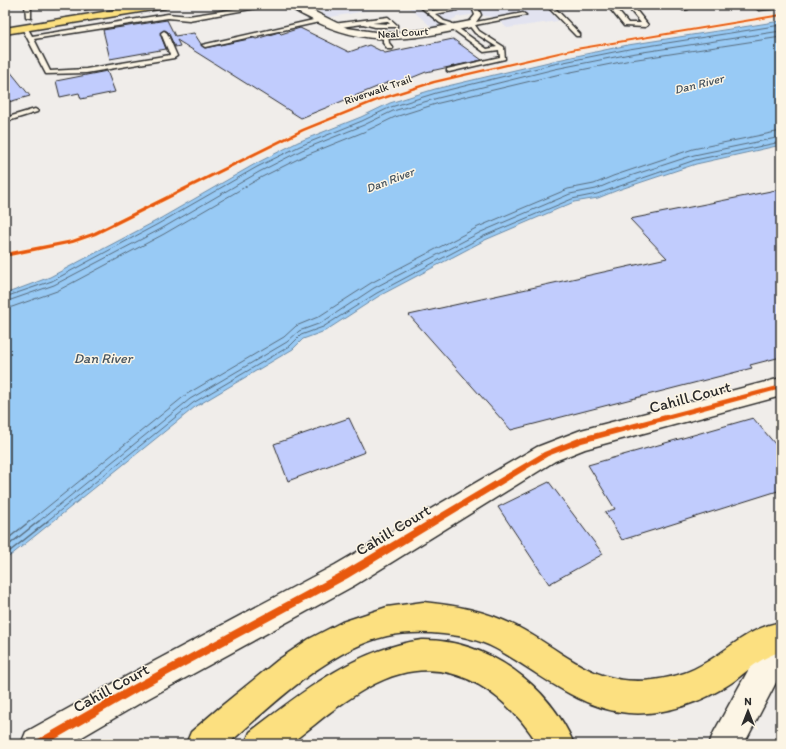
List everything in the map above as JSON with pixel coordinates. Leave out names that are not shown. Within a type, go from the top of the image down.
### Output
[{"type":"main road","points":[[5,21],[86,6],[105,5]]},
{"type":"main road","points":[[97,16],[105,5]]},
{"type":"main road","points":[[5,31],[130,11],[165,9]]},
{"type":"main road","points":[[203,744],[272,685],[308,657],[346,636],[383,622],[414,617],[438,617],[478,625],[511,640],[566,676],[596,690],[627,697],[664,695],[696,686],[718,674],[746,652],[771,638],[781,637]]},
{"type":"main road","points":[[262,744],[302,712],[356,676],[388,662],[421,655],[443,656],[470,663],[497,676],[527,701],[548,728],[557,744]]},
{"type":"street","name":"Neal Court","points":[[293,5],[333,26],[355,33],[385,36],[413,34],[453,28],[474,28]]},
{"type":"street","name":"Cahill Court","points":[[38,744],[136,688],[345,575],[546,454],[581,440],[781,387]]},
{"type":"street","points":[[726,744],[781,642]]},
{"type":"lane","points":[[28,5],[29,17]]},
{"type":"lane","points":[[221,5],[226,12]]},
{"type":"lane","points":[[30,38],[138,21],[165,9],[189,18],[270,5]]},
{"type":"lane","points":[[421,5],[442,22],[449,24],[486,51],[502,48]]},
{"type":"lane","points":[[474,5],[478,15],[474,28]]},
{"type":"lane","points":[[549,5],[578,35]]},
{"type":"lane","points":[[610,5],[626,25],[645,25],[629,5]]},
{"type":"lane","points":[[756,5],[759,8],[781,6]]},
{"type":"lane","points":[[431,13],[455,9]]},
{"type":"lane","points":[[130,11],[138,21]]},
{"type":"lane","points":[[463,35],[474,28],[524,15]]},
{"type":"lane","points":[[72,20],[77,31]]},
{"type":"lane","points":[[205,45],[322,20]]},
{"type":"lane","points":[[333,26],[363,22]]},
{"type":"lane","points":[[25,28],[48,73],[86,71],[174,56],[164,33]]},
{"type":"lane","points":[[449,70],[503,58],[502,48],[474,28]]},
{"type":"lane","points":[[385,36],[386,43],[390,48]]},
{"type":"lane","points":[[5,120],[35,111]]},
{"type":"shaded area","points":[[314,5],[398,5],[326,18]]},
{"type":"shaded area","points":[[406,5],[544,5],[558,21],[507,28],[496,18],[477,14],[457,17],[445,24],[433,28]]},
{"type":"water","name":"Dan River","points":[[781,21],[781,145],[696,164],[598,198],[574,202],[485,240],[379,296],[325,331],[303,339],[293,349],[195,407],[5,560],[5,294],[50,277],[156,221],[255,164],[298,142],[361,117],[390,103],[435,89],[628,45]]},
{"type":"building","points":[[167,20],[175,36],[194,33],[201,45],[205,48],[254,38],[256,39],[279,32],[281,34],[300,28],[349,52],[369,45],[385,53],[453,39],[482,60],[426,72],[394,85],[389,82],[301,118],[177,40],[180,46],[175,47],[168,32],[165,30],[160,34],[166,49],[110,59],[103,30]]},
{"type":"building","points":[[5,65],[30,96],[5,103]]},
{"type":"building","points":[[107,71],[115,92],[81,99],[79,93],[60,97],[56,81]]},
{"type":"building","points":[[781,189],[781,357],[750,365],[752,368],[511,430],[409,315],[667,258],[630,219]]},
{"type":"building","points":[[349,418],[365,452],[288,481],[274,444]]},
{"type":"building","points":[[753,418],[781,451],[781,490],[622,540],[605,512],[615,509],[588,465]]},
{"type":"building","points":[[549,482],[603,554],[549,584],[498,507]]},
{"type":"cycle path","name":"Riverwalk Trail","points":[[5,255],[73,241],[94,234],[303,130],[377,100],[434,82],[576,49],[781,15]]},
{"type":"cycle path","points":[[38,744],[136,688],[345,575],[546,454],[581,440],[781,387]]}]
